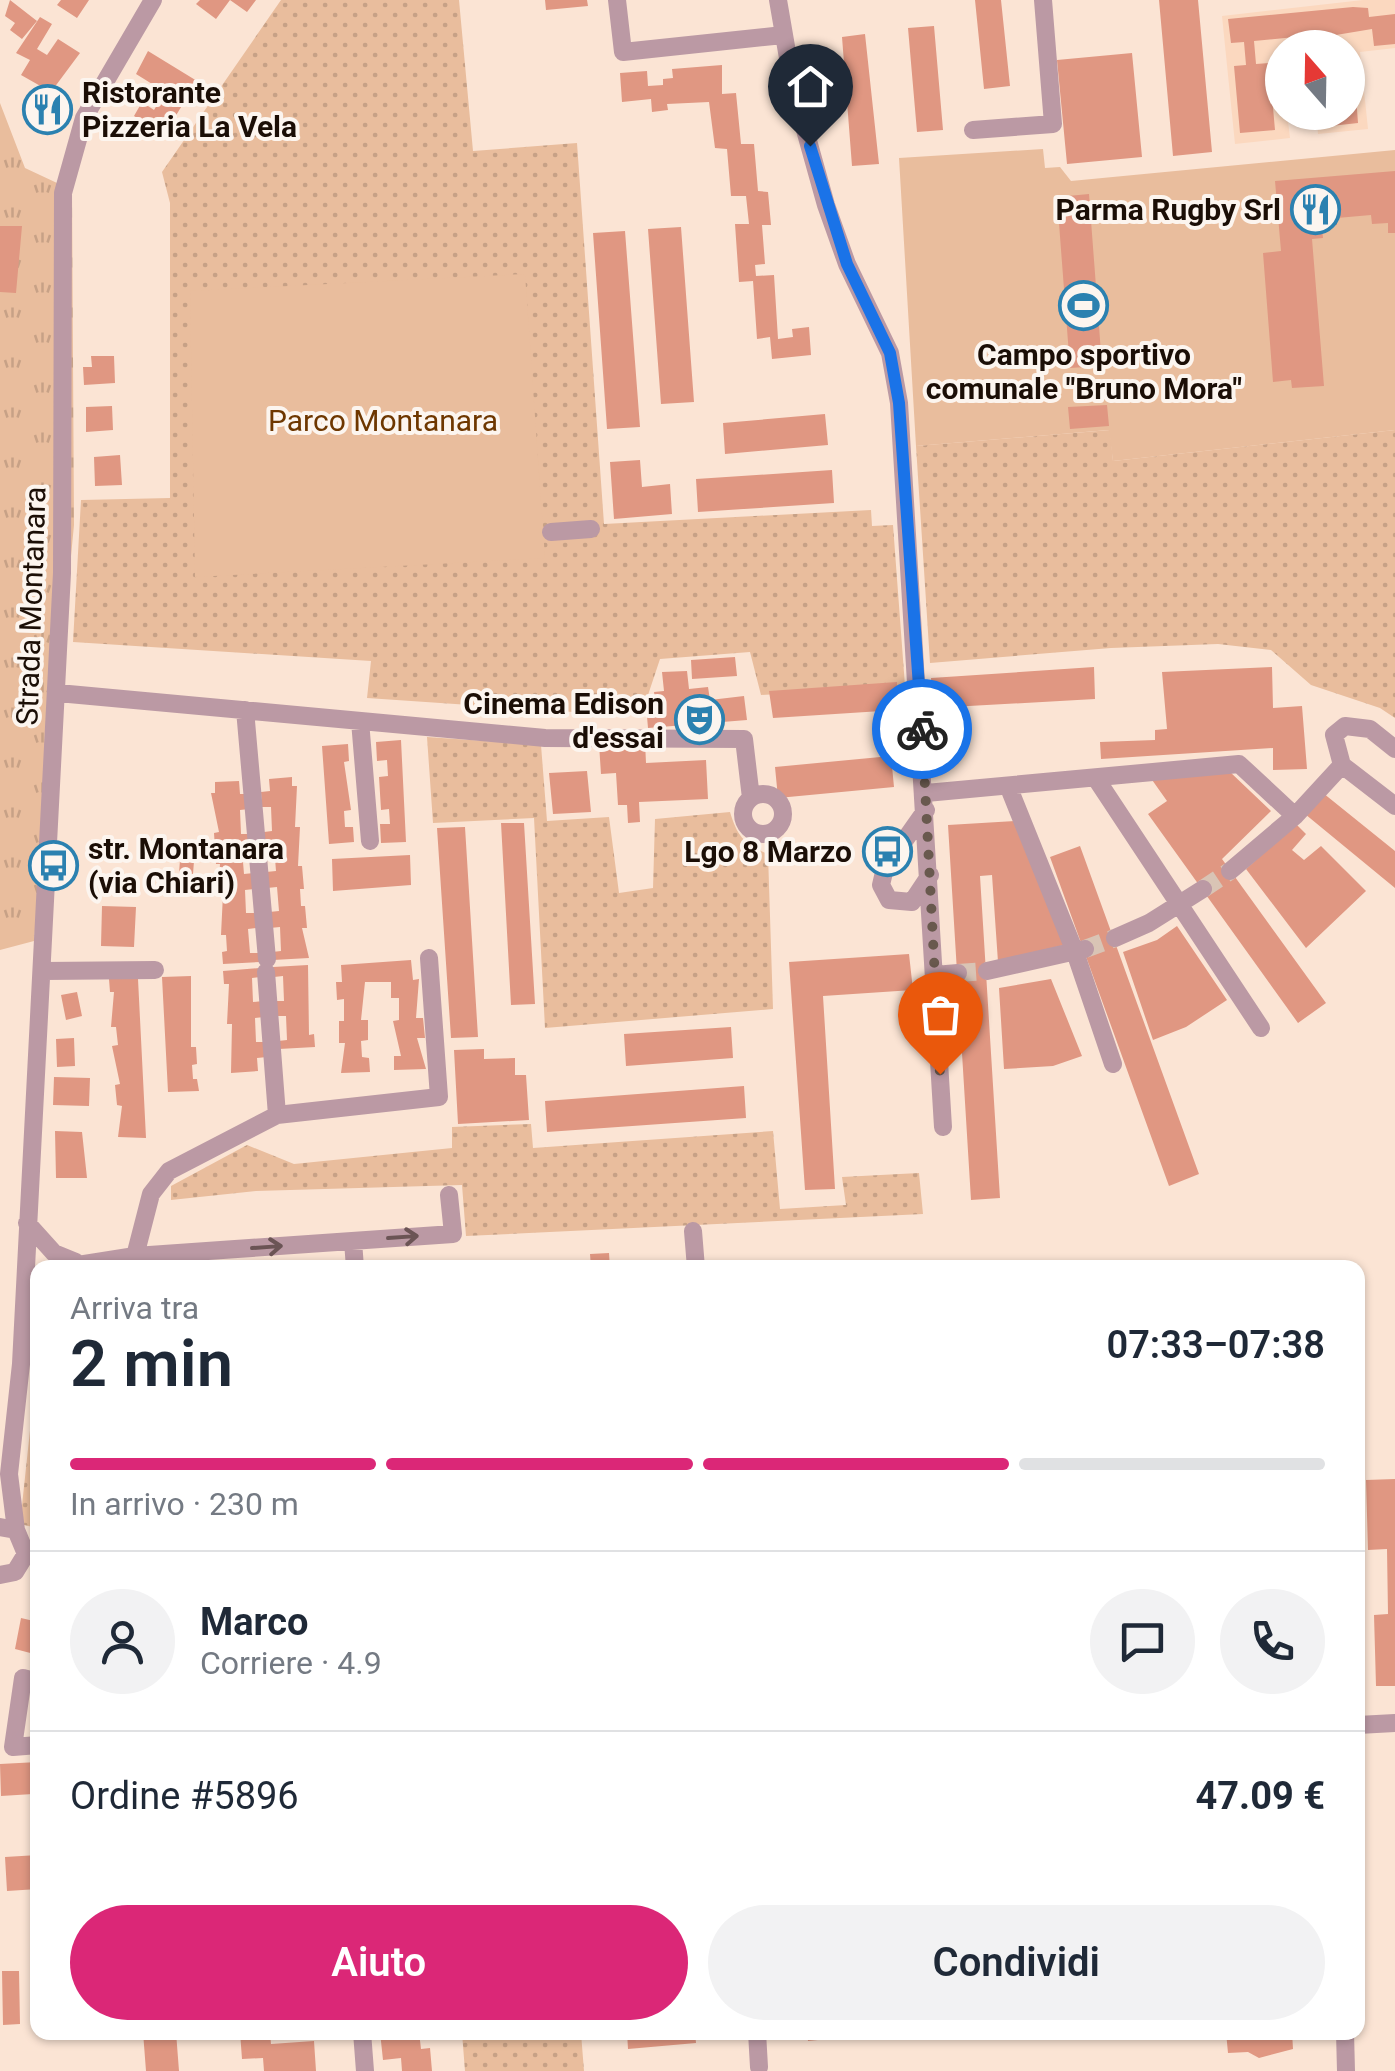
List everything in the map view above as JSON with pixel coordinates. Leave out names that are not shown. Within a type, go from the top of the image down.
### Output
[{"type":"street","name":"Strada Montanara","points":[[0,1503],[9,1474],[30,1264],[27,1223],[58,693],[63,193],[84,118],[152,0]]},
{"type":"street","points":[[617,0],[623,52],[783,35]]},
{"type":"street","points":[[778,0],[783,35],[826,206],[847,264],[890,353],[899,403],[943,1127]]},
{"type":"street","points":[[973,130],[1052,124],[1043,0]]},
{"type":"street","points":[[551,532],[591,529]]},
{"type":"street","points":[[58,693],[546,738],[744,740],[751,798]]},
{"type":"street","points":[[245,710],[276,1115]]},
{"type":"street","points":[[360,721],[370,841]]},
{"type":"street","points":[[1395,749],[1370,729],[1345,726],[1334,735],[1342,765],[1395,806]]},
{"type":"street","points":[[930,875],[912,902],[889,900],[881,885],[886,868],[926,802],[1009,788],[1239,764],[1295,816]]},
{"type":"street","points":[[1230,871],[1295,816],[1342,765]]},
{"type":"street","points":[[1097,780],[1261,1028]]},
{"type":"street","points":[[1009,788],[1080,951],[1113,1064]]},
{"type":"street","points":[[1115,938],[1203,889]]},
{"type":"street","points":[[987,971],[1080,951]]},
{"type":"street","points":[[135,1256],[152,1194],[169,1170],[276,1115],[438,1097],[429,958]]},
{"type":"street","points":[[44,971],[156,970]]},
{"type":"street","points":[[934,975],[958,973]]},
{"type":"street","points":[[77,1260],[453,1234],[449,1195]]},
{"type":"street","points":[[27,1223],[62,1260]]},
{"type":"street","points":[[693,1230],[695,1260]]},
{"type":"street","points":[[353,1241],[354,1260]]},
{"type":"street","points":[[23,1304],[30,1295]]},
{"type":"street","name":"Strada Montanara","points":[[9,1474],[19,1534],[19,1568]]},
{"type":"street","points":[[0,1591],[19,1568]]},
{"type":"street","points":[[30,1680],[23,1678],[13,1747],[30,1746]]},
{"type":"street","points":[[1365,1725],[1395,1723]]},
{"type":"street","points":[[363,2040],[365,2071]]},
{"type":"street","points":[[757,2040],[759,2067]]},
{"type":"street","points":[[1345,2040],[1346,2071]]},
{"type":"shaded area","points":[[1395,0],[1395,48],[1365,51],[1365,30],[1265,30],[1265,130],[1289,130],[1290,138],[1235,144],[1222,16]]},
{"type":"shaded area","points":[[1318,130],[1358,130],[1318,134]]},
{"type":"green space","name":"Parco Montanara","points":[[281,0],[459,0],[473,151],[577,143],[604,524],[871,510],[872,526],[893,525],[905,686],[761,695],[750,652],[660,659],[646,701],[588,713],[367,698],[371,661],[73,642],[81,500],[170,498],[170,203],[162,172]]},
{"type":"green space","points":[[0,103],[25,168],[72,190],[74,525],[34,941],[0,950]]},
{"type":"green space","name":"Campo sportivo comunale \"Bruno Mora\"","points":[[1043,149],[1045,168],[1060,167],[1071,181],[1395,150],[1395,430],[1113,461],[1109,430],[916,446],[899,158]]},
{"type":"green space","points":[[525,274],[545,558],[195,577],[190,291]]},
{"type":"green space","points":[[1110,430],[1113,461],[1395,430],[1395,718],[1380,708],[1311,685],[1271,650],[1218,644],[1111,648],[930,663],[916,446]]},
{"type":"green space","points":[[427,737],[541,745],[547,821],[609,817],[619,893],[653,888],[655,819],[730,812],[743,839],[768,854],[773,1009],[545,1028],[534,818],[433,823]]},
{"type":"green space","points":[[531,1124],[533,1148],[773,1131],[780,1209],[846,1205],[842,1177],[919,1173],[923,1214],[466,1236],[462,1185],[256,1191],[171,1200],[171,1186],[247,1145],[294,1164],[452,1148],[452,1127]]},
{"type":"green space","points":[[30,1430],[30,1526],[20,1524]]},
{"type":"green space","points":[[463,2040],[582,2040],[584,2071],[465,2071]]},
{"type":"building","points":[[10,0],[37,21],[22,39],[10,30],[15,23],[5,16]]},
{"type":"building","points":[[61,0],[89,0],[77,18],[57,5]]},
{"type":"building","points":[[200,0],[230,0],[216,19],[196,4]]},
{"type":"building","points":[[230,0],[256,0],[247,12]]},
{"type":"building","points":[[545,0],[587,0],[588,6],[546,10]]},
{"type":"building","points":[[975,0],[1001,0],[1010,86],[984,89]]},
{"type":"building","points":[[1159,0],[1198,0],[1212,152],[1173,156]]},
{"type":"building","points":[[1368,8],[1369,17],[1395,14],[1395,44],[1374,46],[1372,29],[1265,30],[1265,40],[1254,41],[1256,64],[1265,63],[1265,130],[1275,130],[1240,133],[1234,66],[1246,65],[1244,42],[1231,43],[1228,19]]},
{"type":"building","points":[[40,17],[52,24],[37,49],[47,55],[58,39],[80,53],[51,92],[21,75],[30,60],[16,53]]},
{"type":"building","points":[[934,26],[943,130],[917,132],[908,28]]},
{"type":"building","points":[[865,34],[879,164],[852,166],[842,37]]},
{"type":"building","points":[[148,51],[197,81],[164,135],[134,116],[142,102],[154,110],[165,92],[136,74]]},
{"type":"building","points":[[1132,53],[1142,157],[1067,164],[1057,60]]},
{"type":"building","points":[[722,65],[722,94],[736,93],[741,144],[754,144],[758,191],[768,192],[771,225],[762,225],[765,264],[755,265],[756,276],[774,275],[778,339],[793,337],[792,329],[809,327],[811,355],[772,359],[770,337],[757,339],[753,281],[739,282],[735,224],[749,224],[746,196],[731,196],[727,149],[715,148],[709,102],[667,104],[668,110],[652,112],[651,99],[622,102],[620,73],[647,71],[648,86],[663,85],[663,79],[673,78],[672,69]]},
{"type":"building","points":[[1395,171],[1395,233],[1388,233],[1388,223],[1372,224],[1371,215],[1337,218],[1337,225],[1322,226],[1323,238],[1312,239],[1324,386],[1292,388],[1291,380],[1273,382],[1263,253],[1281,251],[1275,181]]},
{"type":"building","points":[[1089,194],[1102,366],[1070,368],[1057,197]]},
{"type":"building","points":[[0,226],[22,226],[16,293],[0,292]]},
{"type":"building","points":[[681,227],[694,402],[661,404],[648,229]]},
{"type":"building","points":[[625,231],[640,427],[607,429],[593,233]]},
{"type":"building","points":[[91,356],[114,356],[115,383],[84,385],[83,367],[92,367]]},
{"type":"building","points":[[1107,405],[1109,426],[1070,429],[1068,407]]},
{"type":"building","points":[[112,406],[113,430],[86,432],[86,407]]},
{"type":"building","points":[[825,414],[828,445],[725,454],[723,423]]},
{"type":"building","points":[[120,455],[122,485],[95,486],[94,457]]},
{"type":"building","points":[[640,460],[642,487],[670,484],[672,514],[614,519],[610,462]]},
{"type":"building","points":[[832,470],[834,503],[698,512],[696,479]]},
{"type":"building","points":[[735,657],[737,676],[692,679],[691,660]]},
{"type":"building","points":[[1094,667],[1095,699],[933,708],[931,678]]},
{"type":"building","points":[[1272,667],[1273,708],[1302,706],[1307,769],[1273,770],[1273,748],[1101,759],[1100,742],[1155,740],[1155,730],[1167,729],[1162,672]]},
{"type":"building","points":[[687,671],[689,689],[708,687],[710,700],[744,696],[747,720],[648,728],[646,705],[656,704],[654,692],[664,691],[662,672]]},
{"type":"building","points":[[897,682],[897,710],[773,718],[769,691]]},
{"type":"building","points":[[401,740],[406,842],[381,843],[380,824],[390,824],[389,809],[381,810],[379,777],[388,776],[387,760],[377,761],[376,742]]},
{"type":"building","points":[[645,742],[646,763],[706,760],[708,799],[639,802],[640,822],[628,823],[627,805],[618,805],[616,773],[601,774],[599,744]]},
{"type":"building","points":[[348,744],[349,761],[344,762],[351,810],[344,811],[345,827],[353,827],[354,842],[329,844],[322,746]]},
{"type":"building","points":[[891,756],[894,787],[778,798],[775,767]]},
{"type":"building","points":[[587,771],[591,812],[553,814],[549,773]]},
{"type":"building","points":[[1229,771],[1271,811],[1222,859],[1326,1003],[1298,1023],[1148,814],[1167,801],[1150,777]]},
{"type":"building","points":[[292,777],[292,786],[297,786],[295,827],[300,827],[298,866],[302,866],[301,906],[305,906],[307,928],[302,928],[309,958],[273,960],[272,952],[281,951],[280,927],[270,928],[269,912],[279,911],[277,887],[267,888],[266,872],[276,871],[274,846],[265,847],[264,832],[272,831],[271,807],[262,807],[261,792],[270,791],[269,779]]},
{"type":"building","points":[[239,781],[240,794],[247,794],[249,809],[240,810],[241,834],[250,834],[251,849],[242,850],[244,874],[254,873],[254,889],[245,890],[246,913],[256,913],[257,928],[248,929],[250,953],[259,953],[260,962],[223,964],[226,935],[221,935],[223,894],[218,894],[220,864],[216,864],[214,833],[219,832],[211,793],[215,793],[215,782]]},
{"type":"building","points":[[1323,793],[1395,851],[1395,888],[1305,814]]},
{"type":"building","points":[[1015,821],[1064,945],[998,962],[992,875],[980,876],[1000,1198],[971,1200],[948,825]]},
{"type":"building","points":[[501,823],[524,823],[535,1004],[511,1005]]},
{"type":"building","points":[[1296,824],[1306,834],[1292,850],[1304,860],[1321,846],[1366,891],[1306,948],[1246,869]]},
{"type":"building","points":[[465,827],[478,1037],[451,1038],[437,828]]},
{"type":"building","points":[[1080,846],[1199,1174],[1169,1186],[1050,857]]},
{"type":"building","points":[[410,855],[411,885],[333,891],[332,859]]},
{"type":"building","points":[[180,860],[194,861],[193,874],[179,873]]},
{"type":"building","points":[[102,906],[136,907],[134,947],[101,946]]},
{"type":"building","points":[[1177,926],[1227,1000],[1186,1027],[1153,1040],[1123,952],[1157,940]]},
{"type":"building","points":[[909,954],[913,990],[823,996],[835,1189],[805,1190],[789,962]]},
{"type":"building","points":[[411,960],[413,980],[419,979],[416,1018],[423,1018],[425,1038],[417,1038],[426,1069],[394,1070],[394,1056],[401,1056],[393,1021],[399,1020],[399,998],[391,998],[391,982],[365,982],[361,1020],[368,1020],[368,1040],[361,1041],[362,1057],[369,1058],[370,1072],[341,1073],[345,1043],[339,1043],[339,1021],[344,1021],[344,999],[337,1000],[336,982],[342,982],[341,965]]},
{"type":"building","points":[[308,965],[309,1035],[314,1034],[315,1047],[279,1049],[278,1041],[287,1040],[286,1016],[276,1016],[275,1001],[284,1001],[283,976],[274,977],[273,967]]},
{"type":"building","points":[[260,968],[260,977],[252,978],[253,1002],[263,1001],[264,1017],[255,1018],[256,1042],[266,1042],[267,1057],[257,1058],[258,1071],[231,1073],[229,984],[224,984],[223,971]]},
{"type":"building","points":[[191,976],[191,1047],[196,1047],[197,1064],[192,1065],[199,1091],[168,1092],[162,977]]},
{"type":"building","points":[[109,979],[138,979],[146,1138],[118,1137],[122,1106],[117,1105],[115,1085],[120,1084],[112,1046],[118,1045],[116,1027],[111,1027],[114,992],[110,992]]},
{"type":"building","points":[[1051,979],[1082,1056],[1053,1066],[1004,1069],[999,988]]},
{"type":"building","points":[[77,992],[82,1016],[66,1020],[61,995]]},
{"type":"building","points":[[731,1027],[733,1058],[626,1066],[624,1034]]},
{"type":"building","points":[[74,1038],[75,1066],[57,1067],[56,1039]]},
{"type":"building","points":[[484,1049],[484,1059],[515,1058],[515,1075],[526,1075],[529,1120],[458,1124],[454,1050]]},
{"type":"building","points":[[54,1077],[90,1078],[89,1106],[53,1105]]},
{"type":"building","points":[[744,1086],[746,1118],[547,1132],[545,1101]]},
{"type":"building","points":[[55,1131],[82,1132],[87,1178],[56,1178]]},
{"type":"building","points":[[609,1253],[609,1260],[590,1260],[590,1254]]},
{"type":"building","points":[[1395,1479],[1395,1686],[1376,1686],[1374,1615],[1388,1614],[1387,1549],[1368,1550],[1366,1480]]},
{"type":"building","points":[[21,1618],[30,1620],[30,1653],[15,1649]]},
{"type":"building","points":[[30,1762],[30,1794],[1,1796],[0,1764]]},
{"type":"building","points":[[30,1855],[30,1890],[7,1891],[5,1857]]},
{"type":"building","points":[[2,1971],[19,1971],[20,2024],[3,2025]]},
{"type":"building","points":[[144,2040],[177,2040],[179,2071],[146,2071]]},
{"type":"building","points":[[241,2040],[271,2040],[271,2044],[314,2041],[316,2071],[264,2071],[263,2058],[242,2059]]},
{"type":"building","points":[[381,2040],[420,2040],[421,2049],[430,2048],[432,2071],[402,2071],[401,2058],[383,2060]]},
{"type":"building","points":[[627,2040],[696,2040],[696,2043],[628,2049]]},
{"type":"building","points":[[1227,2040],[1292,2040],[1293,2049],[1259,2058],[1248,2052],[1228,2053]]},
{"type":"tunnel","points":[[1203,889],[1230,871]]},
{"type":"tunnel","points":[[1085,949],[1115,938]]},
{"type":"tunnel","points":[[958,973],[987,971]]},
{"type":"way so far","points":[[922,729],[940,1074]]},
{"type":"place","name":"Ristorante Pizzeria La Vela","points":[[47,109]]},
{"type":"place","name":"Parma Rugby Srl","points":[[1316,209]]},
{"type":"place","name":"Campo sportivo comunale \"Bruno Mora\"","points":[[1084,305]]},
{"type":"place","name":"Cinema Edison d'essai","points":[[699,720]]},
{"type":"place","name":"Lgo 8 Marzo","points":[[887,851]]},
{"type":"place","name":"str. Montanara (via Chiari)","points":[[53,865]]},
{"type":"route","points":[[810,146],[847,264],[890,353],[899,403],[922,729]]}]
